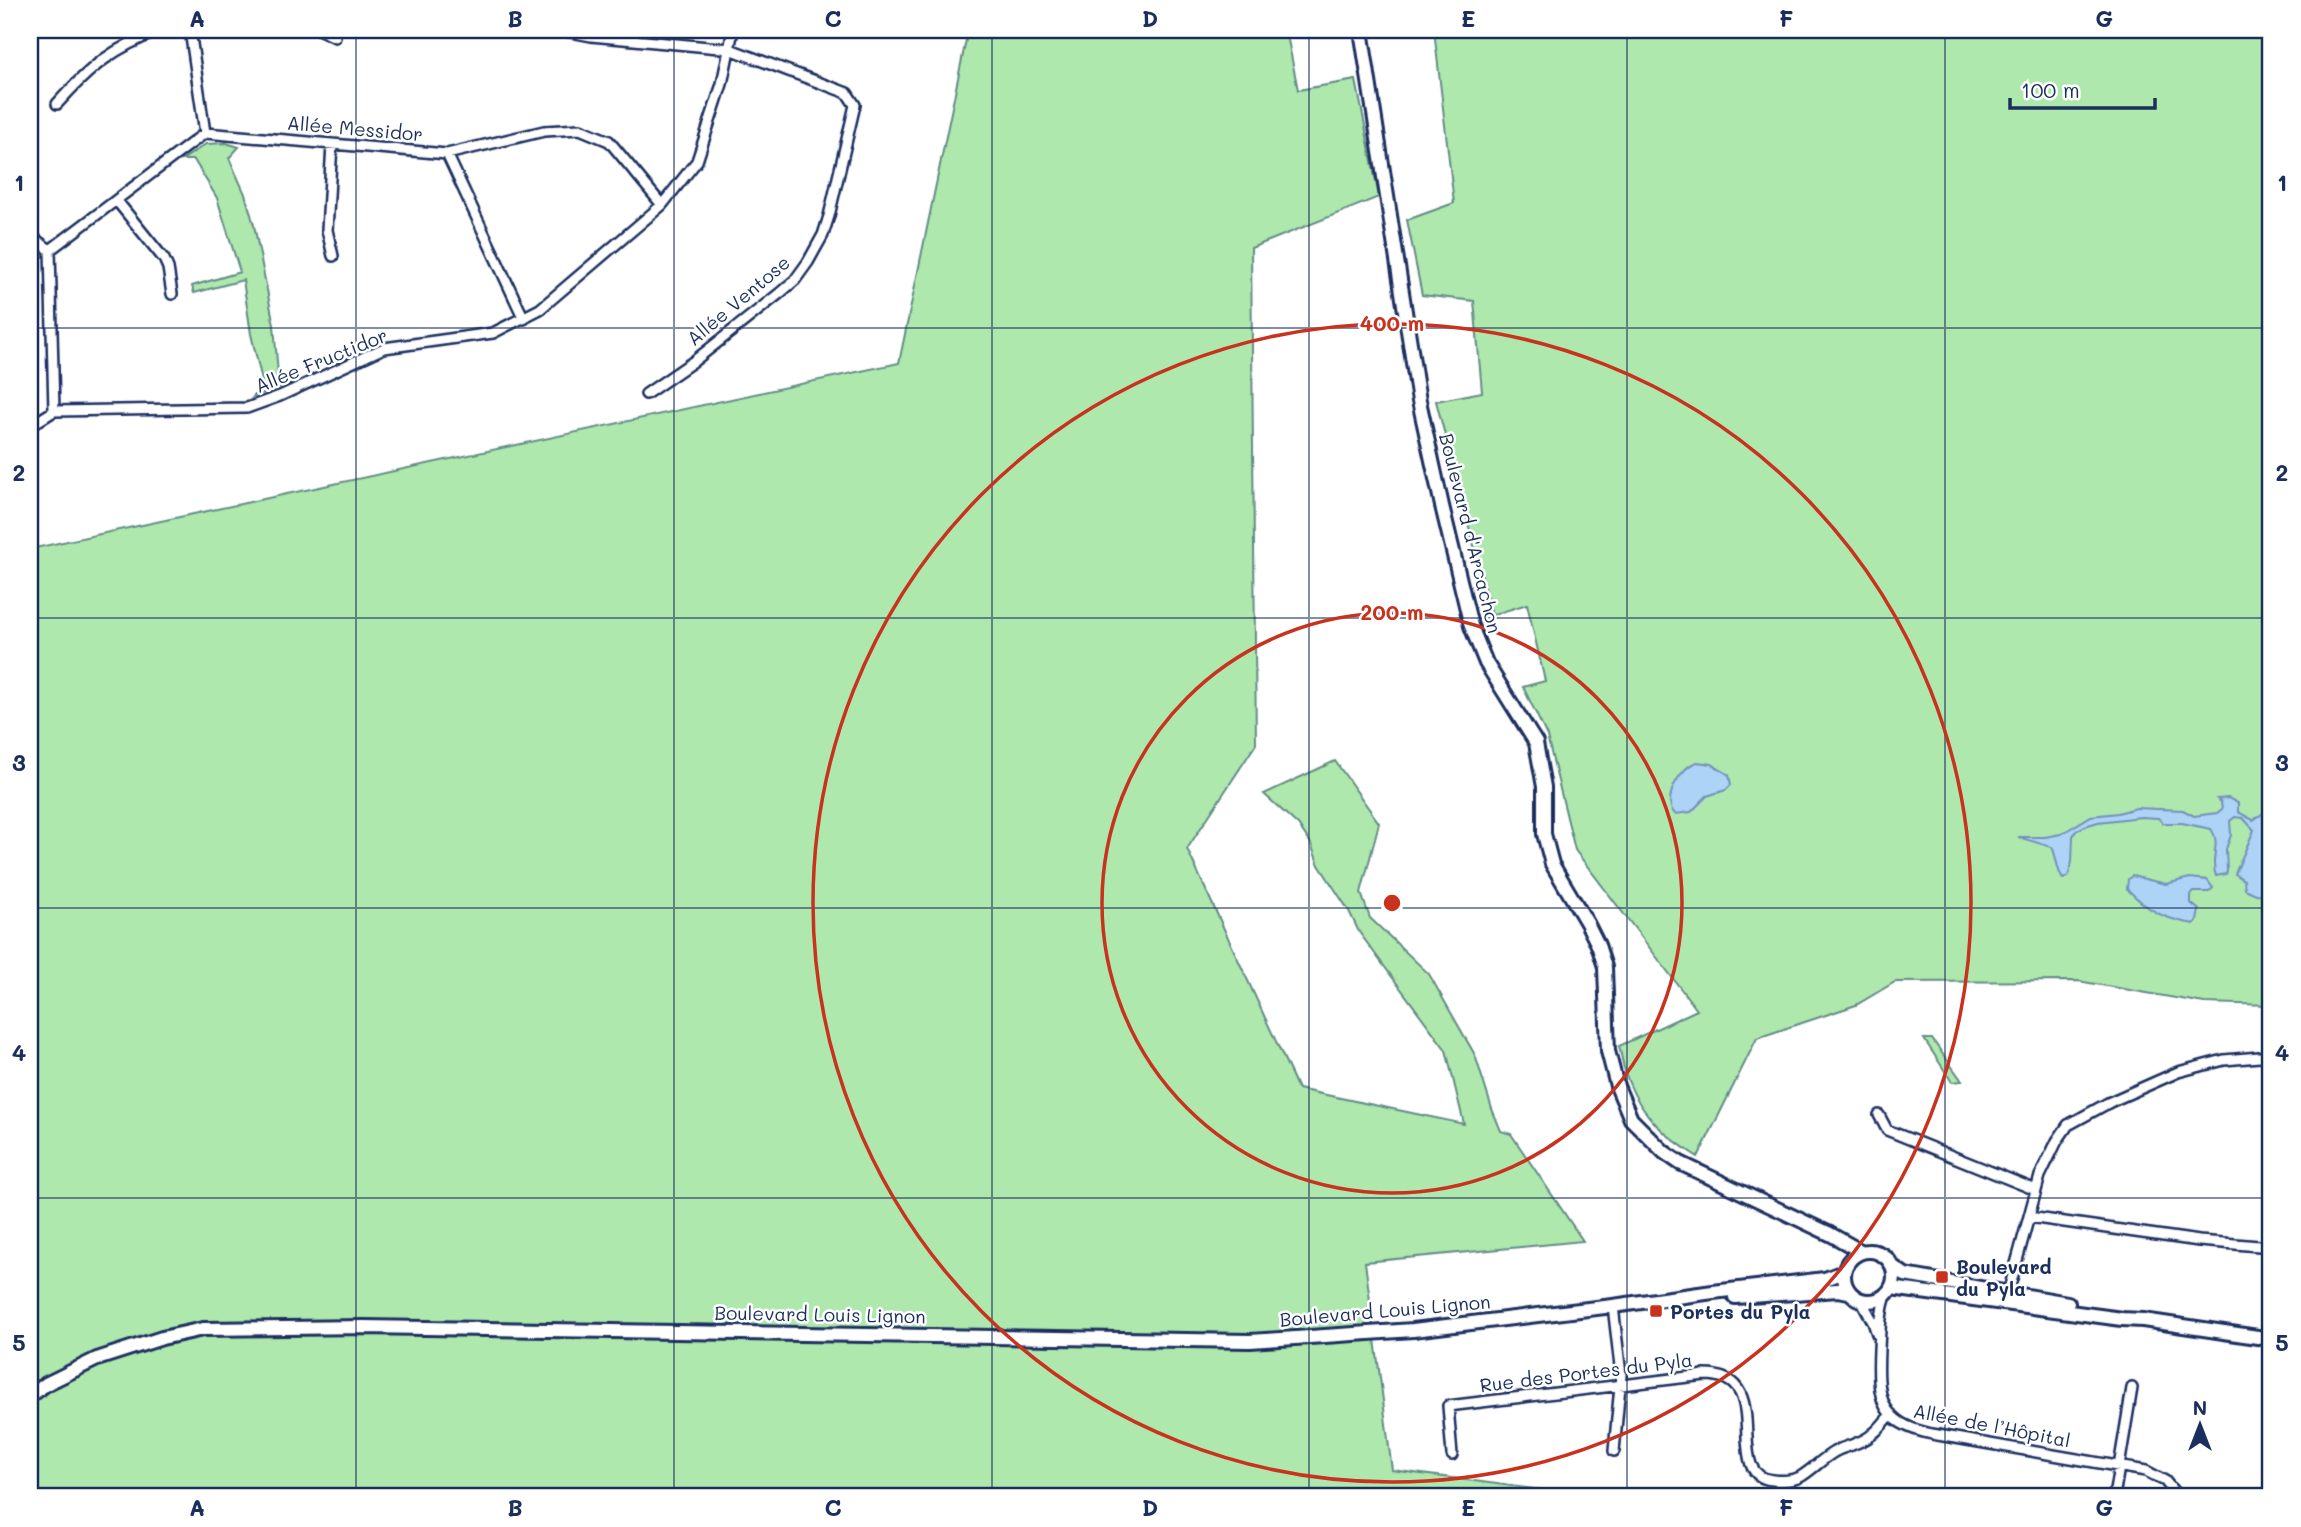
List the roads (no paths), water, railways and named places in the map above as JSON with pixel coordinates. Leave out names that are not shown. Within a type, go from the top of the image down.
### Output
[{"type":"main road","name":"Boulevard d'Arcachon","points":[[1361,30],[1419,401],[1444,518],[1471,626],[1486,663],[1536,743],[1544,787],[1544,834],[1552,864],[1587,923],[1605,967],[1608,1051],[1617,1086],[1631,1119],[1664,1152],[1680,1163],[1830,1234],[1861,1252]]},
{"type":"main road","points":[[1830,1234],[1840,1246],[1845,1268],[1844,1281],[1849,1292]]},
{"type":"main road","points":[[1861,1252],[1876,1252],[1888,1259],[1895,1277],[1889,1292],[1878,1300],[1861,1300],[1849,1292],[1835,1290],[1618,1306],[1825,1279],[1845,1268],[1855,1255],[1861,1252]]},
{"type":"main road","points":[[1892,1266],[1905,1275],[2007,1298]]},
{"type":"main road","points":[[1889,1292],[2007,1298],[2122,1313],[2143,1320],[2271,1339]]},
{"type":"main road","name":"Boulevard Louis Lignon","points":[[30,1396],[46,1384],[97,1359],[162,1338],[203,1329],[364,1327],[1250,1341],[1413,1329],[1618,1306]]},
{"type":"street","points":[[57,104],[95,64],[122,47],[161,30]]},
{"type":"street","points":[[50,250],[205,133],[190,30]]},
{"type":"street","points":[[320,30],[335,37]]},
{"type":"street","name":"Allée Ventose","points":[[560,30],[591,36],[730,49],[847,93],[855,105],[829,216],[823,235],[808,262],[795,279],[705,352],[646,394]]},
{"type":"street","name":"Allée Fructidor","points":[[54,411],[247,408],[280,396],[384,348],[493,333],[524,319],[540,309],[662,205],[697,161],[722,84],[733,30]]},
{"type":"street","name":"Allée Messidor","points":[[205,133],[447,154],[544,131],[580,129],[609,141],[662,205]]},
{"type":"street","points":[[332,144],[327,230],[333,256]]},
{"type":"street","points":[[447,154],[524,319]]},
{"type":"street","points":[[117,201],[164,259],[172,294]]},
{"type":"street","points":[[30,235],[50,250]]},
{"type":"street","points":[[30,426],[54,411],[50,250]]},
{"type":"street","points":[[2007,1298],[2040,1176],[2062,1132],[2077,1119],[2178,1072],[2224,1060],[2271,1056]]},
{"type":"street","points":[[1879,1115],[1887,1130],[2036,1190]]},
{"type":"street","points":[[2029,1217],[2199,1241],[2271,1247]]},
{"type":"street","name":"Allée de l’Hôpital","points":[[1889,1292],[1881,1313],[1879,1391],[1885,1407],[1903,1426],[1912,1430],[2153,1474],[2165,1481],[2178,1497]]},
{"type":"street","name":"Allée de l’Hôpital","points":[[1861,1300],[1873,1322],[1880,1346]]},
{"type":"street","points":[[1614,1451],[1620,1385],[1618,1306]]},
{"type":"street","name":"Rue des Portes du Pyla","points":[[1452,1455],[1448,1406],[1705,1375],[1718,1376],[1738,1387],[1750,1463],[1760,1476],[1772,1480],[1790,1480],[1801,1476],[1835,1451],[1870,1437],[1891,1414]]},
{"type":"street","points":[[2114,1497],[2132,1388]]},
{"type":"water","points":[[1697,762],[1712,764],[1729,775],[1731,785],[1726,790],[1707,796],[1691,812],[1675,814],[1670,801],[1674,785],[1684,770]]},
{"type":"water","points":[[2228,798],[2238,803],[2238,812],[2253,820],[2271,808],[2271,895],[2256,894],[2245,889],[2244,880],[2235,874],[2254,830],[2243,818],[2235,817],[2230,821],[2231,835],[2226,849],[2227,871],[2226,874],[2216,876],[2216,846],[2211,829],[2182,823],[2163,823],[2158,818],[2141,817],[2098,822],[2076,831],[2068,877],[2063,879],[2052,847],[2018,837],[2061,834],[2091,816],[2136,808],[2183,810],[2194,816],[2217,813],[2222,809],[2221,802],[2217,799]]},
{"type":"water","points":[[2132,876],[2166,884],[2190,878],[2207,880],[2213,888],[2209,892],[2194,892],[2191,895],[2191,903],[2199,910],[2194,924],[2165,917],[2142,903],[2127,889],[2128,879]]},
{"type":"place","name":"Boulevard du Pyla","points":[[1942,1277]]},
{"type":"place","name":"Portes du Pyla","points":[[1656,1311]]}]
